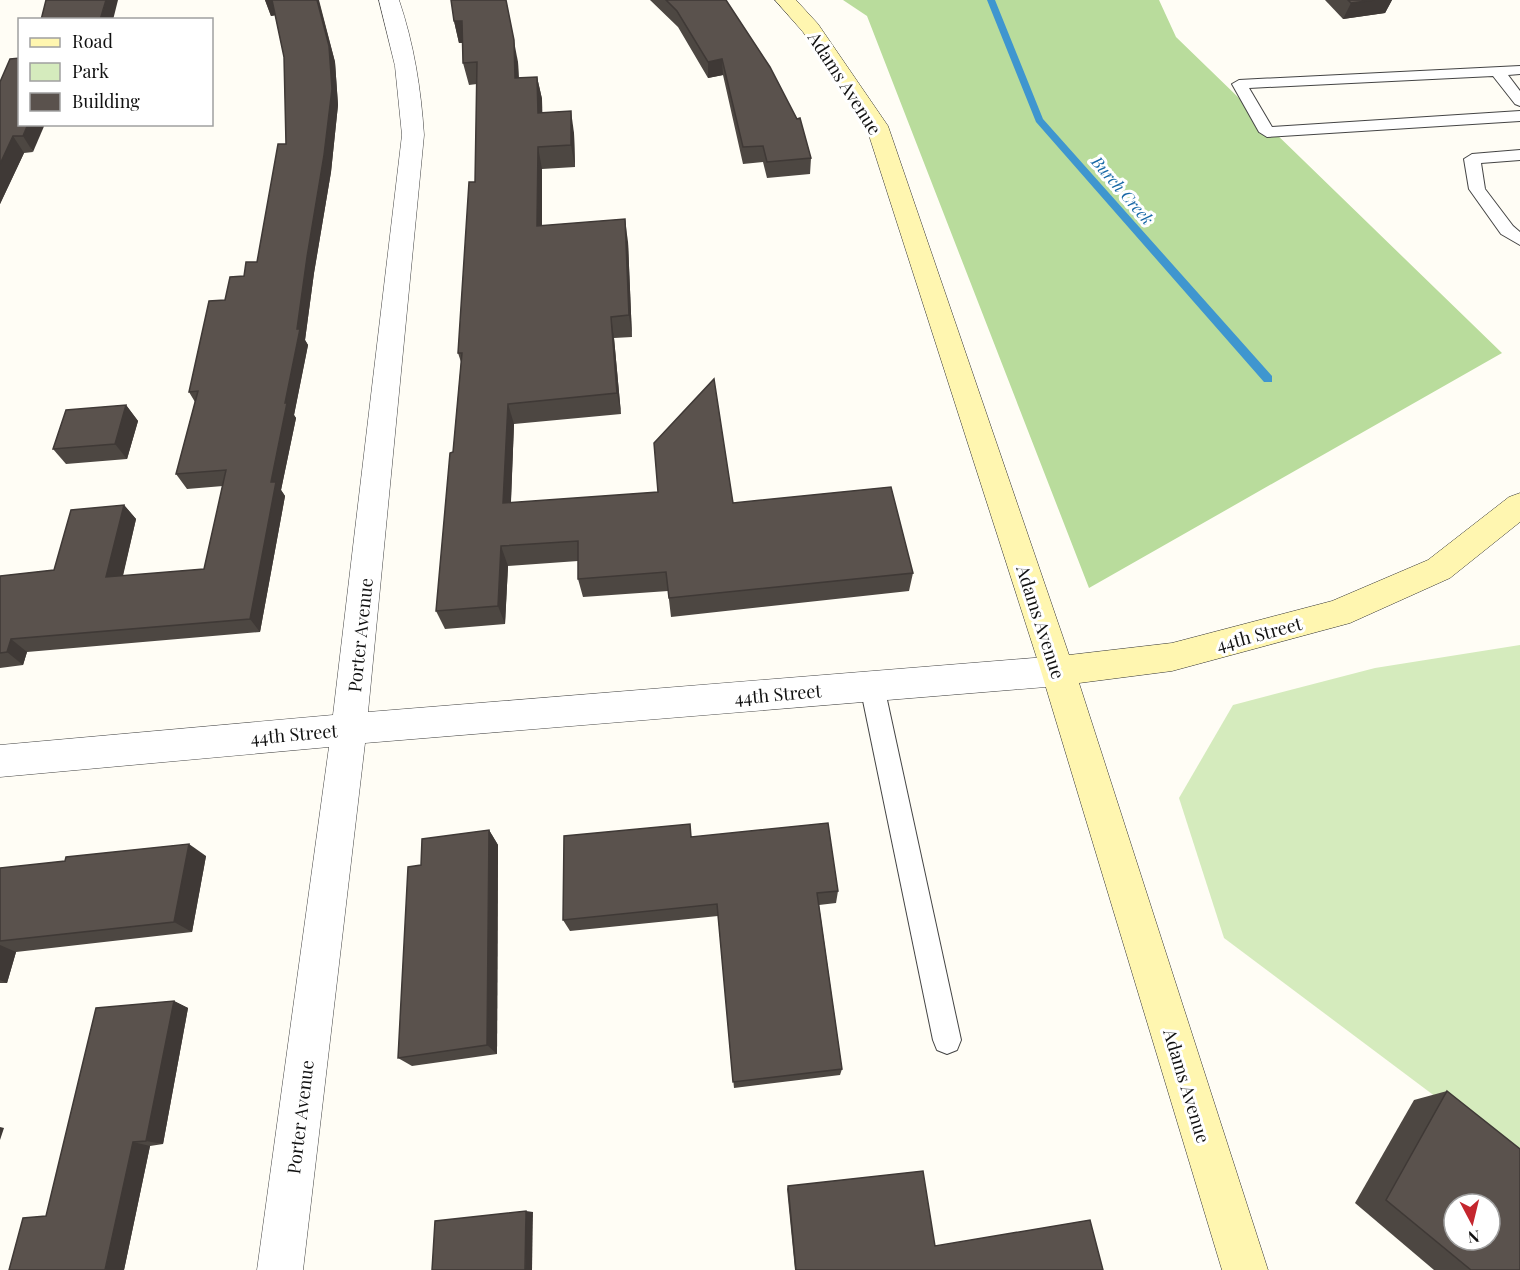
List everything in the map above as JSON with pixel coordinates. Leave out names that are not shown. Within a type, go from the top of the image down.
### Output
[{"type":"street","name":"Porter Avenue","points":[[280,1270],[350,729],[413,135],[409,78],[399,29],[388,0]]},
{"type":"street","name":"Adams Avenue","points":[[785,0],[811,28],[878,126],[1058,670],[1245,1270]]},
{"type":"street","name":"44th Street","points":[[0,761],[350,729],[1058,670],[1172,657],[1338,613],[1439,569],[1520,505]]},
{"type":"lane","points":[[1520,70],[1239,84],[1267,132],[1520,116]]},
{"type":"lane","points":[[1497,71],[1520,101]]},
{"type":"lane","points":[[1520,155],[1472,159],[1477,189],[1507,231],[1520,240]]},
{"type":"lane","points":[[872,686],[947,1040]]},
{"type":"green space","points":[[843,0],[1159,0],[1176,37],[1502,353],[1089,588],[867,16]]},
{"type":"green space","points":[[1520,645],[1520,1160],[1224,938],[1179,798],[1233,705],[1375,668]]},
{"type":"building","points":[[46,0],[106,0],[101,18],[42,18]]},
{"type":"building","points":[[272,0],[317,0],[329,46],[332,89],[297,329],[300,329],[271,482],[276,482],[250,619],[11,639],[7,652],[0,653],[0,576],[54,570],[71,510],[124,505],[106,577],[204,569],[226,470],[176,474],[198,391],[189,392],[209,301],[225,300],[230,277],[244,276],[246,262],[257,262],[278,144],[286,144],[284,57]]},
{"type":"building","points":[[451,0],[506,0],[514,40],[515,78],[537,77],[538,113],[571,111],[571,145],[538,147],[537,226],[625,219],[629,315],[611,317],[617,393],[508,404],[503,503],[658,492],[654,443],[714,379],[733,503],[891,487],[913,573],[669,598],[666,572],[578,579],[578,541],[501,546],[498,606],[436,611],[450,453],[453,452],[462,353],[458,353],[469,182],[475,182],[477,62],[463,63],[462,21],[454,21]]},
{"type":"building","points":[[666,0],[726,0],[770,67],[797,119],[800,118],[811,158],[767,162],[763,146],[743,147],[722,59],[708,62],[677,11]]},
{"type":"building","points":[[1348,0],[1374,0],[1351,3]]},
{"type":"building","points":[[18,58],[18,126],[27,126],[23,136],[13,136],[0,164],[0,82],[10,59]]},
{"type":"building","points":[[126,405],[115,444],[53,449],[66,410]]},
{"type":"building","points":[[828,823],[838,891],[817,893],[842,1069],[733,1082],[717,904],[563,920],[564,836],[690,824],[691,837]]},
{"type":"building","points":[[489,830],[487,1045],[398,1058],[408,867],[421,865],[422,839]]},
{"type":"building","points":[[189,844],[174,922],[0,941],[0,868],[65,861],[66,857]]},
{"type":"building","points":[[174,1001],[146,1141],[133,1142],[105,1270],[9,1270],[23,1218],[46,1216],[96,1008]]},
{"type":"building","points":[[1447,1091],[1520,1149],[1520,1270],[1471,1270],[1449,1252],[1502,1252],[1502,1192],[1442,1192],[1442,1246],[1386,1200]]},
{"type":"building","points":[[923,1171],[935,1246],[1090,1220],[1103,1270],[796,1270],[788,1186]]},
{"type":"building","points":[[526,1211],[525,1270],[432,1270],[435,1221]]},
{"type":"waterway","name":"Burch Creek","points":[[991,0],[1039,120],[1268,379]]}]
